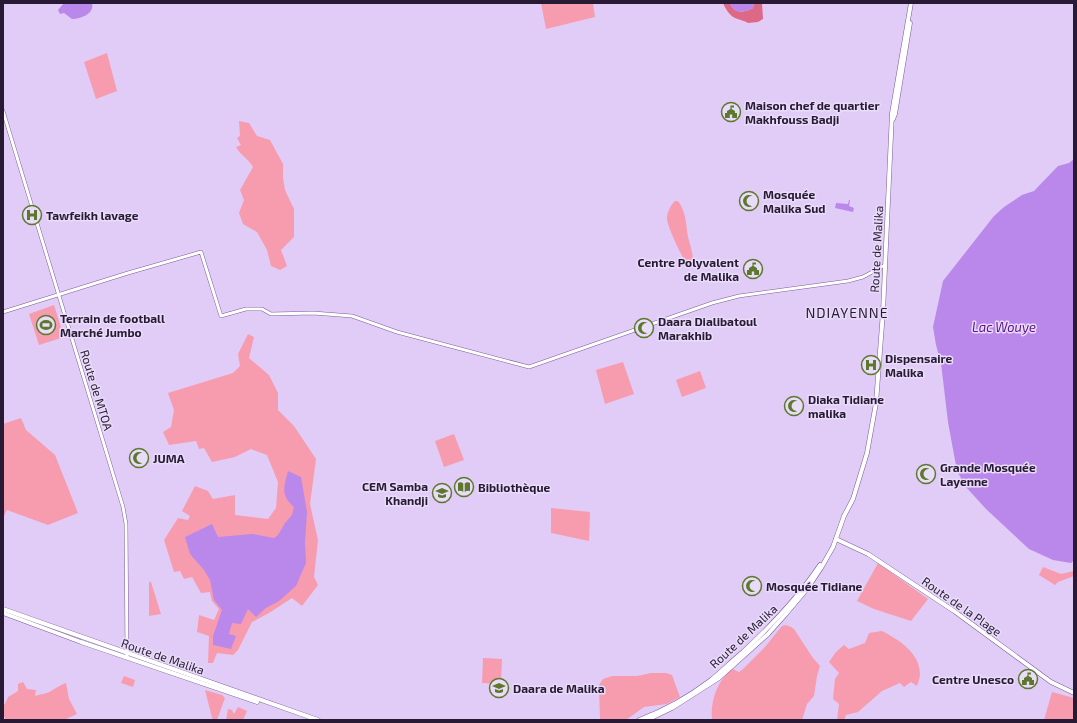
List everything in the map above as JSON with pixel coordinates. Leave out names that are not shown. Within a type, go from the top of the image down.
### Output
[{"type":"main road","name":"Route de Malika","points":[[647,720],[672,708],[719,678],[768,634],[807,590],[821,568],[836,539],[853,500],[863,468],[874,419],[879,373],[893,103],[913,3]]},
{"type":"main road","name":"Route de Malika","points":[[638,720],[690,694],[710,681],[765,632],[804,587],[836,539]]},
{"type":"main road","name":"Route de la Plage","points":[[836,539],[868,554],[954,611],[1051,682],[1074,693]]},
{"type":"main road","name":"Route de Malika","points":[[3,609],[127,656],[318,720]]},
{"type":"main road","name":"Route de Malika","points":[[3,613],[310,720]]},
{"type":"street","name":"Route de MTOA","points":[[3,111],[123,507],[126,524],[127,656]]},
{"type":"street","points":[[3,312],[201,252],[221,316],[246,309],[262,309],[271,314],[314,313],[352,316],[397,332],[529,367],[718,301],[739,296],[848,282],[863,277],[885,265]]},
{"type":"shaded area","points":[[541,3],[593,3],[595,17],[546,29]]},
{"type":"shaded area","points":[[723,3],[730,3],[734,9],[743,12],[753,8],[754,3],[762,3],[763,19],[758,22],[748,23],[735,18],[731,16]]},
{"type":"shaded area","points":[[107,53],[117,91],[96,99],[84,62]]},
{"type":"shaded area","points":[[239,121],[249,123],[257,136],[270,140],[283,164],[285,190],[294,209],[294,237],[281,250],[287,266],[280,270],[271,266],[267,250],[257,232],[243,224],[239,213],[244,200],[240,190],[253,167],[236,147],[241,145],[237,138],[240,136]]},
{"type":"shaded area","points":[[675,201],[678,201],[681,205],[684,214],[693,261],[691,263],[683,257],[667,221],[668,211]]},
{"type":"shaded area","name":"Terrain de football Marché Jumbo","points":[[54,305],[64,337],[39,345],[29,314]]},
{"type":"shaded area","points":[[248,334],[254,337],[249,358],[269,375],[278,393],[278,410],[294,426],[316,459],[310,504],[318,540],[314,577],[318,585],[302,606],[292,598],[252,622],[238,650],[233,655],[217,653],[213,663],[208,663],[209,636],[197,632],[199,615],[214,620],[219,609],[212,601],[210,592],[201,593],[192,577],[184,579],[180,571],[174,572],[164,540],[178,518],[188,520],[190,516],[182,511],[195,486],[208,491],[213,499],[235,495],[235,515],[268,519],[276,508],[278,482],[267,455],[251,449],[235,457],[212,462],[204,448],[199,449],[196,441],[169,445],[163,432],[171,427],[174,410],[168,393],[233,373],[240,366],[238,354]]},
{"type":"shaded area","points":[[623,362],[634,394],[605,404],[596,370]]},
{"type":"shaded area","points":[[700,371],[706,388],[682,397],[676,380]]},
{"type":"shaded area","points":[[21,418],[26,430],[55,455],[78,513],[48,525],[7,510],[3,518],[3,424]]},
{"type":"shaded area","points":[[454,434],[464,460],[444,467],[435,441]]},
{"type":"shaded area","points":[[551,508],[590,512],[589,541],[551,533]]},
{"type":"shaded area","points":[[878,563],[928,599],[911,621],[874,609],[857,601]]},
{"type":"shaded area","points":[[1043,567],[1061,574],[1074,571],[1074,576],[1058,582],[1055,585],[1039,575]]},
{"type":"shaded area","points":[[149,582],[151,582],[161,614],[149,616]]},
{"type":"shaded area","points":[[786,625],[794,629],[820,666],[814,696],[807,704],[802,720],[712,720],[713,699],[722,680],[731,670],[733,669],[739,672],[743,669],[764,648],[782,626]]},
{"type":"shaded area","points":[[882,631],[895,638],[912,653],[919,666],[920,674],[917,686],[911,682],[904,687],[900,683],[882,691],[858,712],[846,715],[844,720],[837,720],[839,704],[833,699],[835,679],[839,673],[829,662],[836,652],[844,645],[849,649],[865,643],[869,633]]},
{"type":"shaded area","points":[[483,658],[502,659],[501,684],[482,683]]},
{"type":"shaded area","points":[[651,673],[666,673],[672,675],[680,697],[667,704],[644,707],[626,720],[600,720],[599,685],[603,679],[612,676],[637,676]]},
{"type":"shaded area","points":[[124,676],[135,680],[133,687],[121,683]]},
{"type":"shaded area","points":[[23,682],[27,689],[36,690],[35,696],[49,692],[66,683],[69,699],[77,714],[64,720],[6,720],[3,715],[3,705],[8,697],[18,691],[18,684]]},
{"type":"shaded area","points":[[205,690],[222,695],[225,698],[217,720],[212,718]]},
{"type":"shaded area","points":[[1052,692],[1074,698],[1074,720],[1044,720]]},
{"type":"shaded area","points":[[238,707],[247,711],[243,720],[226,720],[228,709],[232,710],[234,714]]},
{"type":"water","points":[[64,3],[92,3],[92,7],[86,15],[72,19],[64,13],[60,14],[58,10]]},
{"type":"water","points":[[730,3],[754,3],[753,8],[740,12],[734,9]]},
{"type":"water","name":"Lac Wouye","points":[[1074,159],[1074,560],[1071,563],[1053,560],[1029,549],[986,509],[966,487],[957,471],[948,422],[941,363],[933,327],[943,281],[994,216],[1022,195],[1034,191],[1058,166],[1069,163]]},
{"type":"water","points":[[849,200],[849,206],[854,208],[853,212],[835,208],[836,203],[848,204]]},
{"type":"water","points":[[288,471],[301,477],[307,512],[305,542],[306,563],[296,586],[279,601],[266,608],[256,617],[248,609],[241,624],[232,623],[229,634],[236,636],[231,649],[213,645],[213,636],[222,610],[214,600],[210,580],[204,570],[190,554],[185,537],[212,524],[218,537],[252,534],[274,538],[278,535],[292,515],[294,507],[287,499],[284,490]]},
{"type":"place","name":"Maison chef de quartier Makhfouss Badji","points":[[731,112]]},
{"type":"place","name":"Mosquée Malika Sud","points":[[749,201]]},
{"type":"place","name":"Tawfeikh lavage","points":[[32,215]]},
{"type":"place","name":"Centre Polyvalent de Malika","points":[[753,269]]},
{"type":"place","name":"Terrain de football Marché Jumbo","points":[[46,325]]},
{"type":"place","name":"Daara Dialibatoul Marakhib","points":[[644,328]]},
{"type":"place","name":"Dispensaire Malika","points":[[871,365]]},
{"type":"place","name":"Diaka Tidiane malika","points":[[794,406]]},
{"type":"place","name":"JUMA","points":[[139,458]]},
{"type":"place","name":"Grande Mosquée Layenne","points":[[926,474]]},
{"type":"place","name":"Bibliothèque","points":[[464,487]]},
{"type":"place","name":"CEM Samba Khandji","points":[[442,493]]},
{"type":"place","name":"Mosquée Tidiane","points":[[752,586]]},
{"type":"place","name":"Centre Unesco","points":[[1028,679]]},
{"type":"place","name":"Daara de Malika","points":[[499,688]]},
{"type":"district","name":"NDIAYENNE","points":[[847,312]]}]
